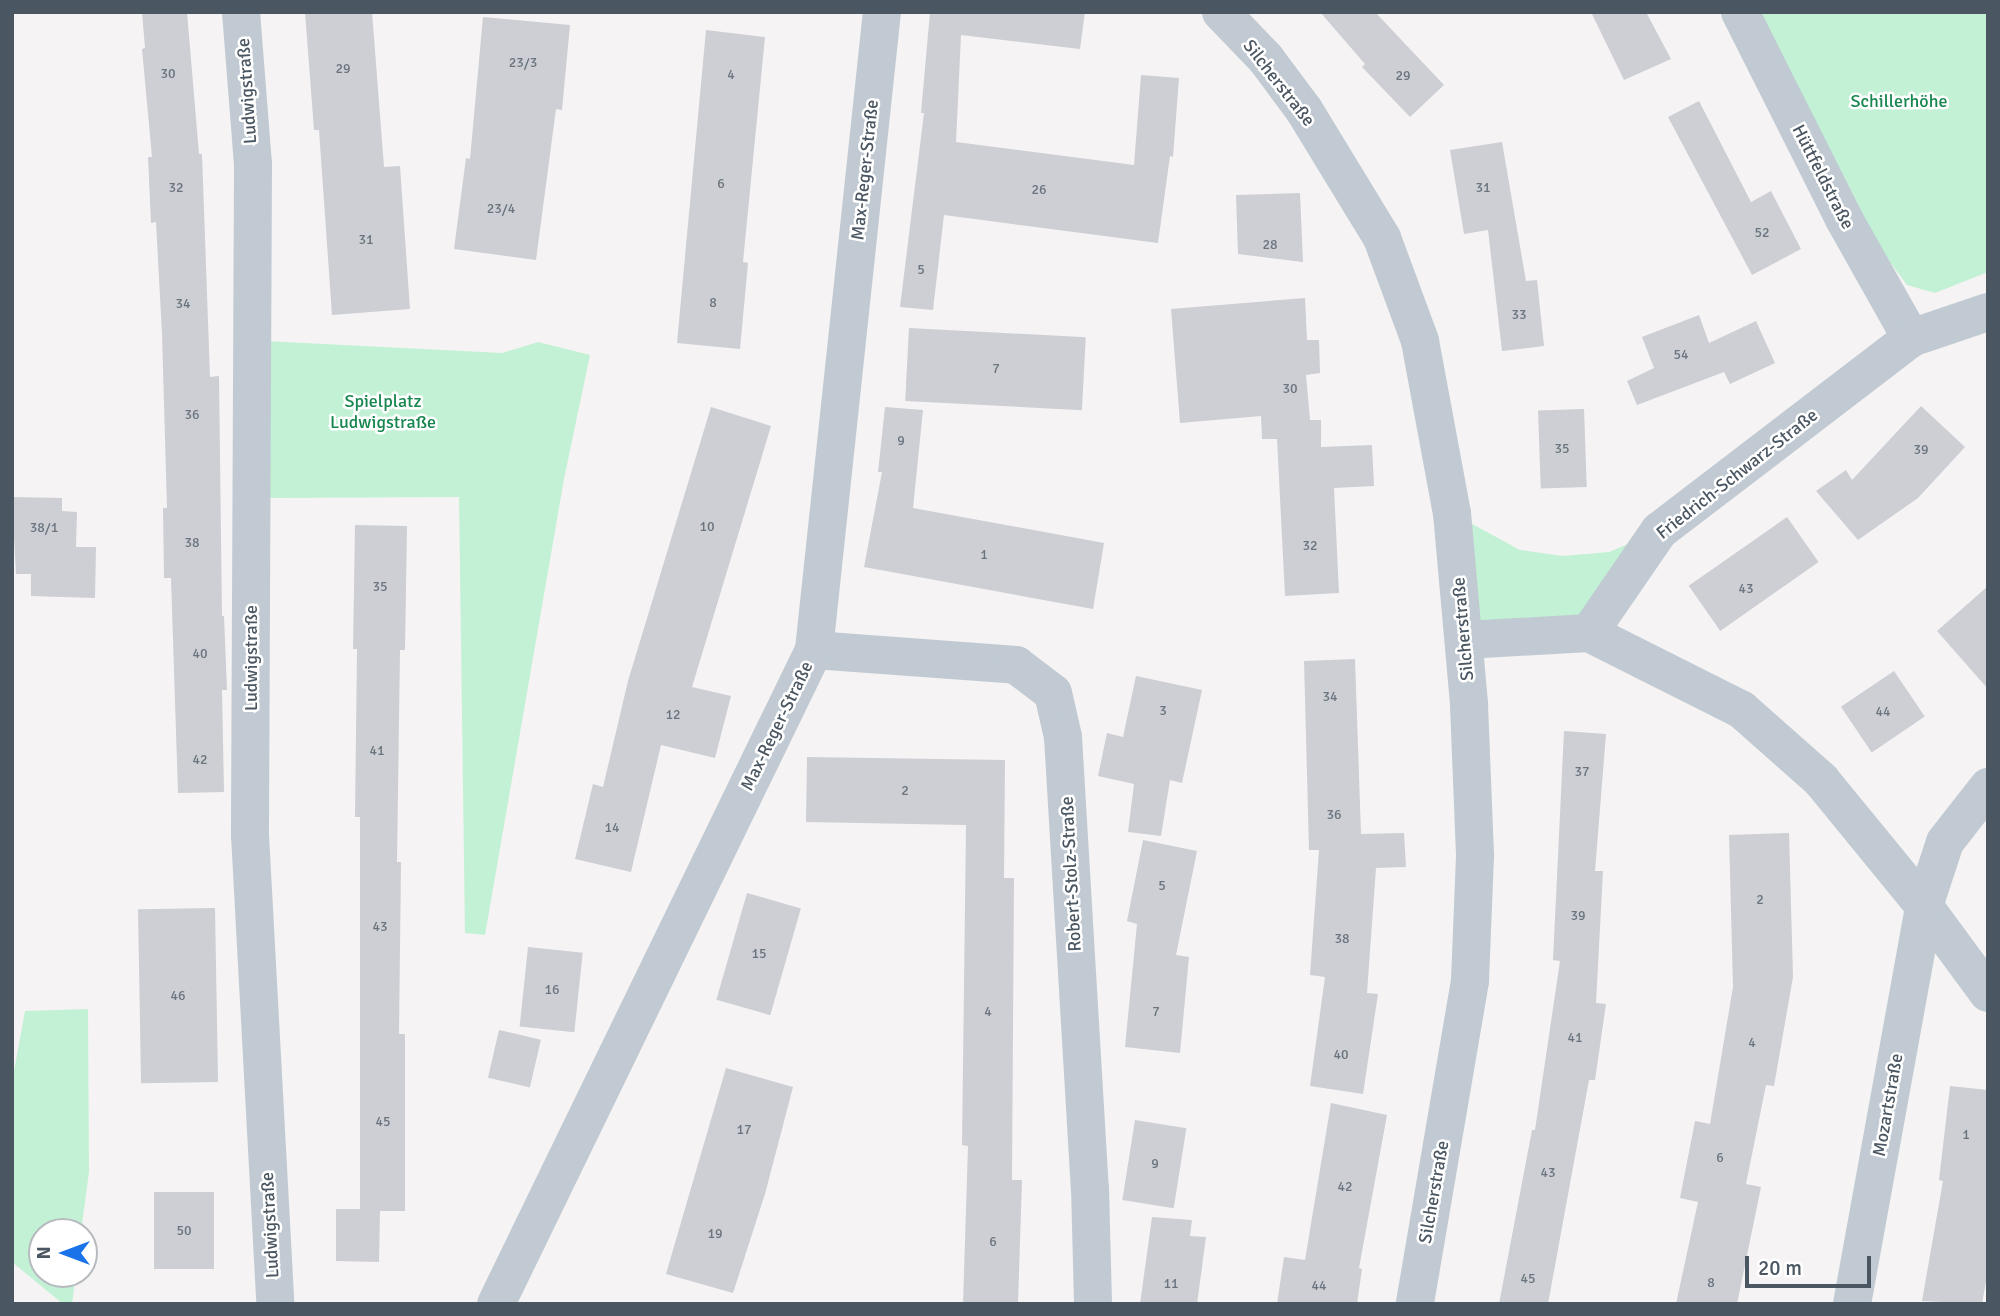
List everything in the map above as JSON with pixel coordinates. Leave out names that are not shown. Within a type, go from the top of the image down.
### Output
[{"type":"street","name":"Ludwigstraße","points":[[241,12],[253,164],[250,835],[275,1304]]},
{"type":"street","name":"Max-Reger-Straße","points":[[496,1304],[814,650],[882,12]]},
{"type":"street","name":"Silcherstraße","points":[[1220,12],[1266,59],[1304,110],[1382,238],[1423,355],[1452,513],[1465,640],[1475,856],[1471,981],[1415,1304]]},
{"type":"street","name":"Hüttfeldstraße","points":[[1740,12],[1844,219],[1911,338]]},
{"type":"street","name":"Friedrich-Schwarz-Straße","points":[[1589,633],[1659,531],[1911,338],[1988,312]]},
{"type":"street","points":[[1465,640],[1589,633],[1742,710],[1821,780],[1924,906],[1988,993]]},
{"type":"street","name":"Robert-Stolz-Straße","points":[[814,650],[1016,665],[1053,693],[1063,737],[1090,1188],[1093,1304]]},
{"type":"street","name":"Mozartstraße","points":[[1852,1304],[1924,906],[1945,842],[1988,788]]},
{"type":"green space","name":"Schillerhöhe","points":[[1750,12],[1988,12],[1988,272],[1935,293],[1907,285],[1875,242]]},
{"type":"green space","name":"Spielplatz Ludwigstraße","points":[[264,341],[502,353],[538,342],[590,355],[564,479],[485,935],[465,933],[459,497],[269,498]]},
{"type":"green space","points":[[1452,513],[1520,550],[1563,556],[1609,552],[1659,531],[1582,625],[1475,632]]},
{"type":"green space","points":[[88,1009],[89,1172],[83,1218],[28,1218],[28,1275],[12,1262],[12,1082],[25,1011]]},
{"type":"green space","points":[[44,1288],[74,1288],[72,1304],[63,1304]]},
{"type":"building","points":[[142,12],[187,12],[199,154],[202,154],[210,377],[219,376],[222,616],[227,690],[222,690],[224,792],[178,793],[171,578],[164,578],[163,508],[167,508],[162,334],[156,222],[151,223],[148,157],[152,157],[142,49],[145,48]]},
{"type":"building","points":[[305,12],[372,12],[384,167],[400,166],[410,309],[332,315],[319,130],[314,130]]},
{"type":"building","points":[[930,12],[1085,12],[1080,49],[961,35],[956,142],[1134,165],[1141,75],[1179,78],[1173,157],[1170,156],[1158,243],[944,215],[933,310],[900,307],[924,113],[921,113]]},
{"type":"building","points":[[1320,12],[1375,12],[1444,85],[1410,117],[1362,67],[1365,64]]},
{"type":"building","points":[[1591,12],[1646,12],[1671,59],[1624,80]]},
{"type":"building","points":[[483,17],[570,25],[562,110],[556,109],[536,260],[454,249],[466,158],[470,159]]},
{"type":"building","points":[[706,30],[765,37],[743,262],[748,263],[740,349],[677,343]]},
{"type":"building","points":[[1699,101],[1751,202],[1771,191],[1801,249],[1752,275],[1668,117]]},
{"type":"building","points":[[1502,142],[1526,281],[1537,280],[1544,346],[1502,351],[1488,230],[1464,234],[1450,150]]},
{"type":"building","points":[[1300,193],[1303,262],[1238,254],[1236,195]]},
{"type":"building","points":[[1305,298],[1307,340],[1319,340],[1320,373],[1306,375],[1310,420],[1321,420],[1321,447],[1372,445],[1374,486],[1334,488],[1339,593],[1285,596],[1277,439],[1262,439],[1261,416],[1180,423],[1171,309]]},
{"type":"building","points":[[1699,315],[1709,343],[1756,321],[1775,363],[1730,384],[1724,372],[1637,405],[1627,381],[1654,368],[1642,337]]},
{"type":"building","points":[[909,328],[1086,337],[1082,410],[905,401]]},
{"type":"building","points":[[1921,406],[1965,447],[1918,498],[1858,540],[1816,491],[1846,470],[1852,480]]},
{"type":"building","points":[[711,407],[771,426],[692,687],[731,696],[715,758],[661,745],[631,872],[575,859],[593,784],[603,787],[628,681]]},
{"type":"building","points":[[885,407],[923,410],[913,508],[1104,543],[1093,609],[864,567],[882,472],[878,472]]},
{"type":"building","points":[[1584,409],[1587,487],[1541,489],[1538,411]]},
{"type":"building","points":[[12,497],[62,498],[62,511],[77,512],[76,547],[96,547],[95,598],[31,596],[31,574],[16,574]]},
{"type":"building","points":[[1787,517],[1819,562],[1720,631],[1689,586]]},
{"type":"building","points":[[355,525],[407,526],[405,650],[400,650],[397,862],[401,862],[399,1034],[405,1034],[405,1211],[380,1211],[379,1262],[336,1261],[336,1209],[360,1209],[360,817],[355,817],[357,649],[353,649]]},
{"type":"building","points":[[1988,586],[1988,689],[1937,631]]},
{"type":"building","points":[[1355,659],[1361,834],[1404,833],[1406,867],[1376,868],[1367,993],[1378,994],[1363,1094],[1310,1086],[1325,977],[1310,975],[1319,850],[1309,850],[1304,661]]},
{"type":"building","points":[[1894,671],[1925,717],[1872,752],[1841,707]]},
{"type":"building","points":[[1136,676],[1202,690],[1182,783],[1170,780],[1161,836],[1128,832],[1134,784],[1098,776],[1107,733],[1123,737]]},
{"type":"building","points":[[1564,731],[1606,734],[1595,871],[1603,871],[1596,1003],[1606,1004],[1595,1080],[1589,1080],[1548,1304],[1499,1304],[1532,1130],[1535,1130],[1560,961],[1553,960]]},
{"type":"building","points":[[807,757],[1005,760],[1004,878],[1014,878],[1012,1180],[1022,1180],[1018,1304],[963,1304],[968,1146],[962,1145],[966,825],[806,822]]},
{"type":"building","points":[[1789,833],[1793,977],[1774,1086],[1766,1085],[1746,1184],[1761,1187],[1737,1304],[1676,1304],[1698,1202],[1680,1198],[1695,1121],[1710,1124],[1733,987],[1729,835]]},
{"type":"building","points":[[1143,840],[1197,851],[1176,955],[1189,957],[1180,1053],[1125,1047],[1137,924],[1127,921]]},
{"type":"building","points":[[747,893],[801,908],[770,1015],[716,1000]]},
{"type":"building","points":[[215,908],[218,1082],[141,1083],[138,909]]},
{"type":"building","points":[[528,947],[583,953],[574,1032],[520,1027]]},
{"type":"building","points":[[499,1030],[541,1040],[530,1087],[488,1078]]},
{"type":"building","points":[[726,1068],[793,1087],[765,1194],[733,1293],[666,1274]]},
{"type":"building","points":[[1950,1086],[1988,1090],[1988,1270],[1982,1304],[1922,1301],[1943,1181],[1939,1180]]},
{"type":"building","points":[[1331,1103],[1387,1115],[1359,1268],[1362,1269],[1357,1304],[1277,1304],[1284,1257],[1305,1260]]},
{"type":"building","points":[[1135,1120],[1186,1128],[1174,1208],[1122,1200]]},
{"type":"building","points":[[154,1192],[214,1192],[214,1269],[154,1269]]},
{"type":"building","points":[[1152,1217],[1192,1220],[1190,1236],[1206,1237],[1197,1304],[1140,1304]]}]
